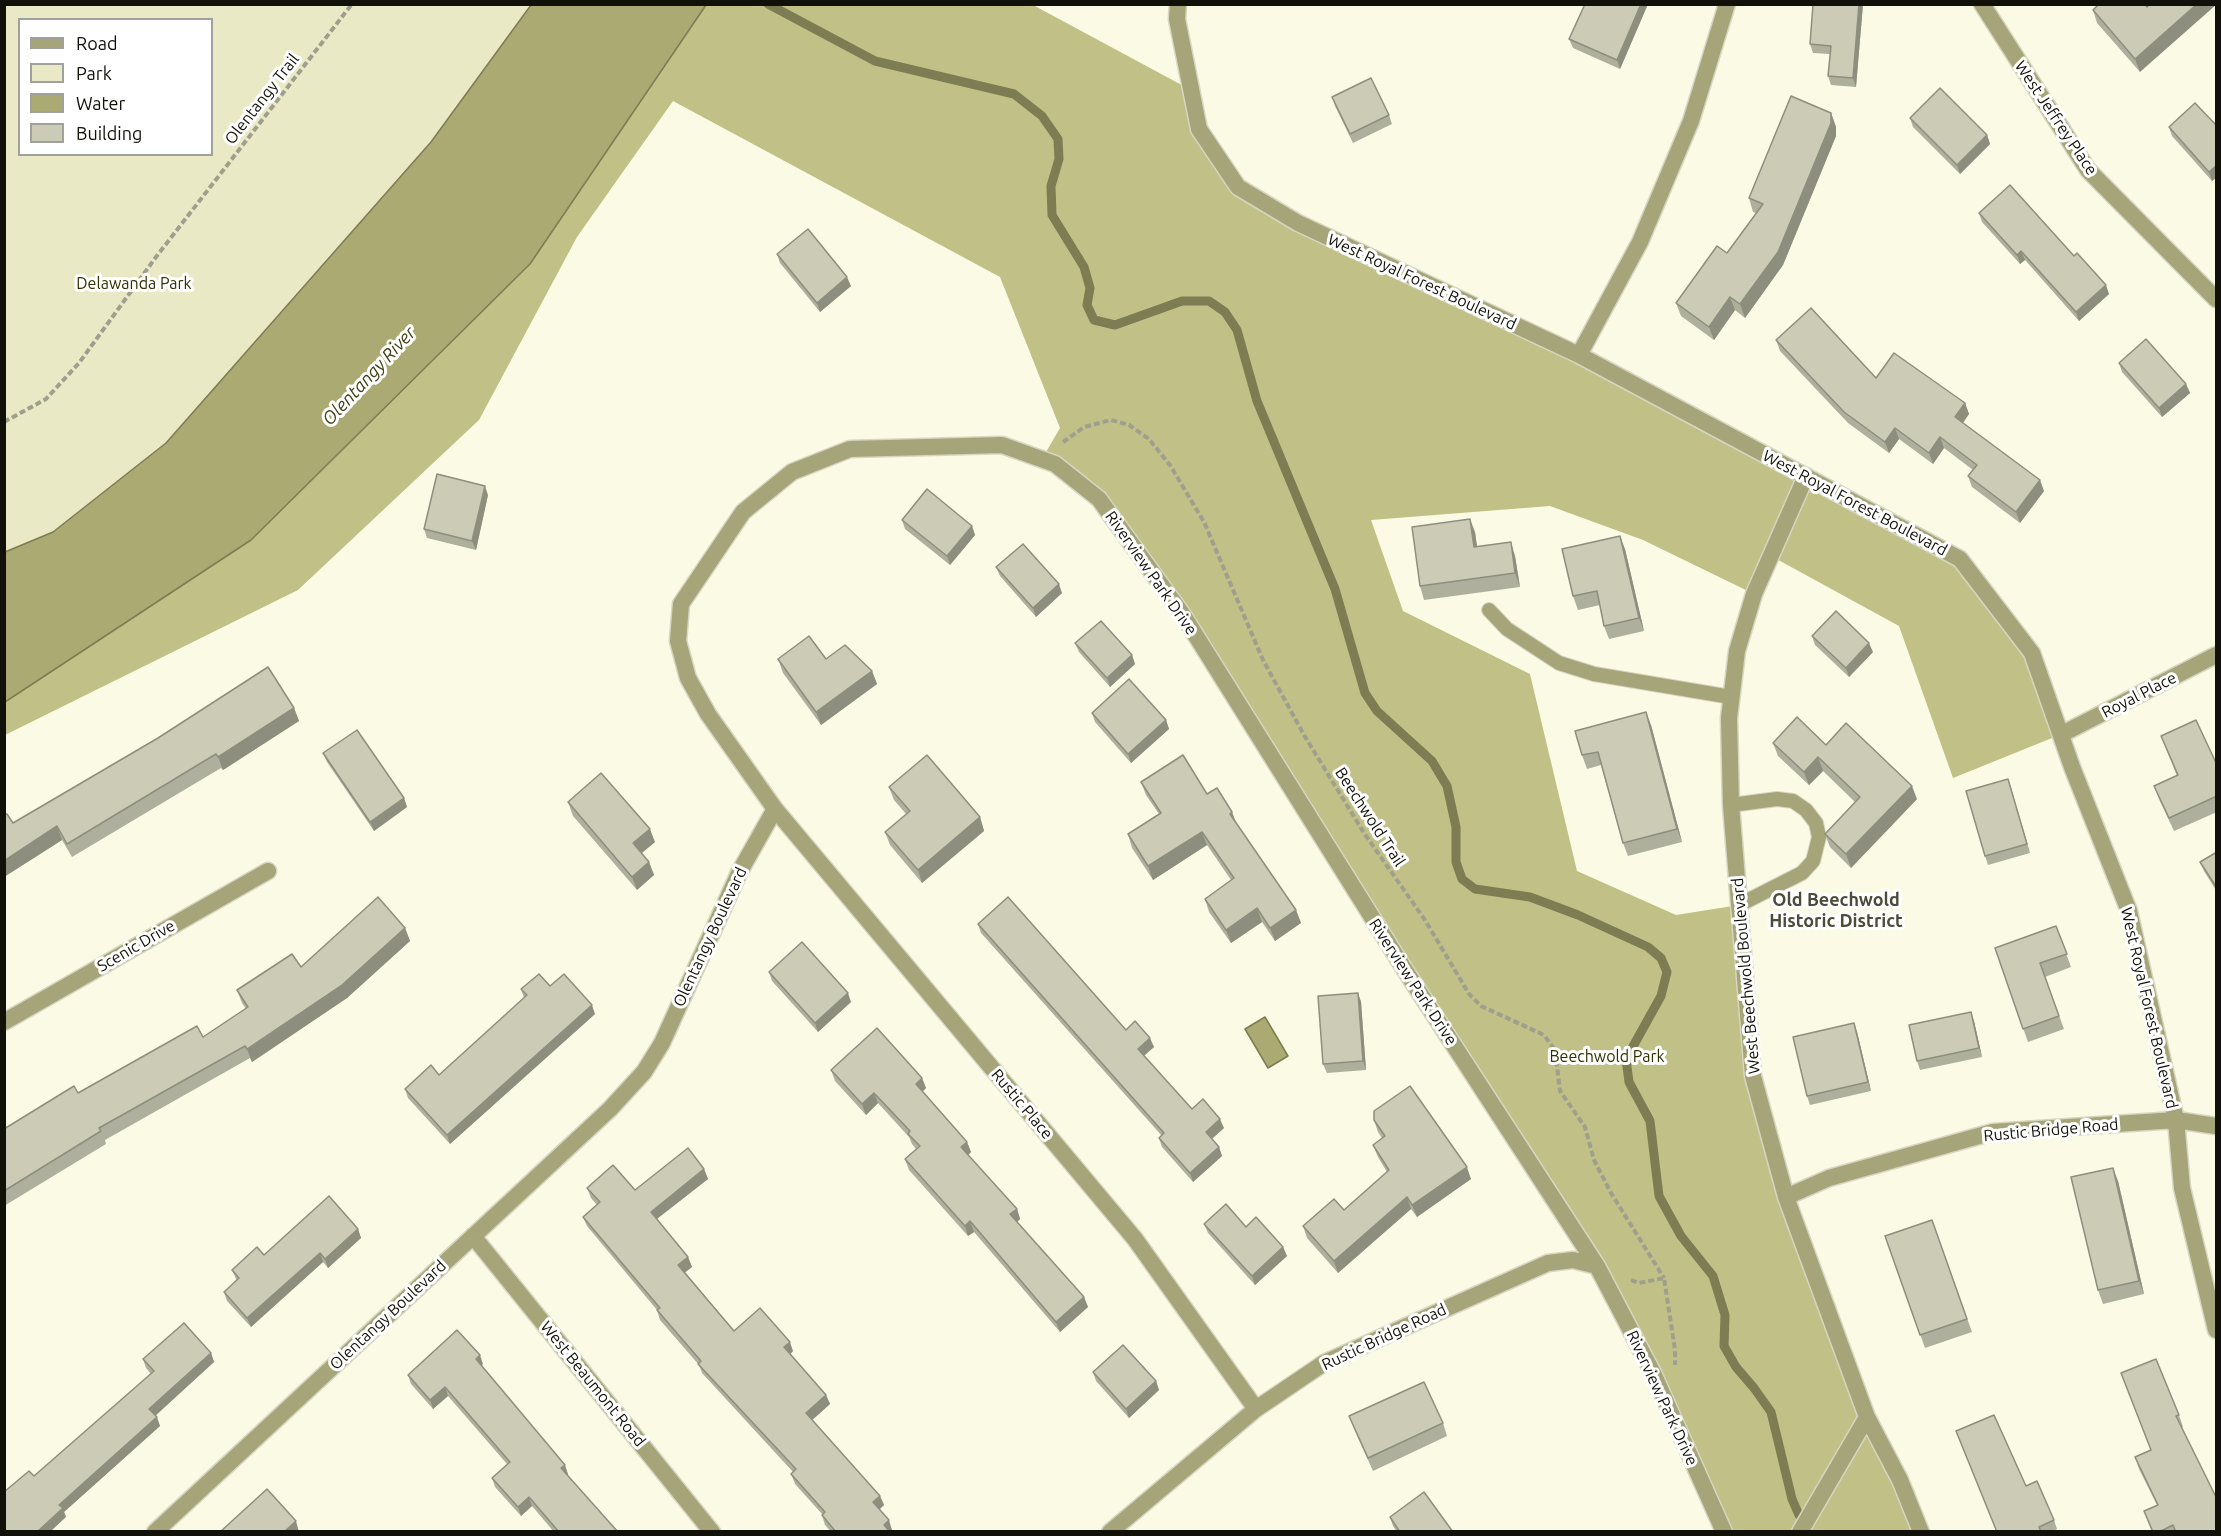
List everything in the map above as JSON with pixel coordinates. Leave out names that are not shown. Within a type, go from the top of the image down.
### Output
[{"type":"street","name":"West Royal Forest Boulevard","points":[[1178,4],[1177,19],[1199,129],[1238,187],[1298,224],[1579,355],[1960,559],[2032,653],[2128,911],[2176,1120],[2182,1188],[2217,1330]]},
{"type":"street","points":[[1579,355],[1640,242],[1691,121],[1727,4]]},
{"type":"street","name":"West Jeffrey Place","points":[[1982,4],[2088,170],[2217,299]]},
{"type":"street","points":[[775,809],[708,714],[688,678],[678,641],[681,604],[743,512],[792,472],[850,449],[1002,445],[1048,462]]},
{"type":"street","name":"Riverview Park Drive","points":[[1048,462],[1099,499],[1183,615],[1405,970],[1597,1266],[1668,1408],[1724,1532]]},
{"type":"street","name":"West Beechwold Boulevard","points":[[1806,476],[1754,594],[1737,651],[1728,718],[1731,805],[1753,1076],[1786,1197],[1867,1417],[1900,1480],[1921,1532]]},
{"type":"street","name":"Royal Place","points":[[2062,734],[2217,655]]},
{"type":"street","name":"Olentangy Boulevard","points":[[155,1532],[610,1110],[644,1072],[662,1042],[740,871],[775,809]]},
{"type":"street","name":"Rustic Place","points":[[775,809],[1135,1239],[1256,1408]]},
{"type":"street","name":"Scenic Drive","points":[[4,1022],[268,871]]},
{"type":"street","name":"Rustic Bridge Road","points":[[1786,1197],[1829,1178],[1994,1132],[2176,1120],[2217,1126]]},
{"type":"street","name":"West Beaumont Road","points":[[473,1236],[712,1532]]},
{"type":"street","name":"Rustic Bridge Road","points":[[1110,1532],[1256,1408],[1324,1363],[1548,1263],[1573,1260],[1597,1266]]},
{"type":"street","points":[[1800,1532],[1867,1417]]},
{"type":"lane","points":[[1489,610],[1507,629],[1559,663],[1594,674],[1731,697]]},
{"type":"lane","points":[[1731,805],[1777,799],[1793,801],[1806,810],[1816,823],[1819,837],[1813,861],[1802,873],[1739,905]]},
{"type":"path","name":"Olentangy Trail","points":[[4,422],[46,399],[80,363],[163,248],[352,4]]},
{"type":"path","name":"Beechwold Trail","points":[[1048,462],[1084,427],[1111,420],[1129,425],[1149,439],[1170,465],[1204,522],[1263,660],[1304,735],[1364,833],[1425,920],[1469,994],[1481,1006],[1544,1035],[1556,1050],[1560,1091],[1585,1127],[1594,1161],[1611,1193],[1664,1278],[1675,1350],[1668,1408]]},
{"type":"path","points":[[1597,1266],[1640,1283],[1664,1278]]},
{"type":"green space","name":"Delawanda Park","points":[[5,5],[531,5],[431,142],[166,443],[53,532],[5,552]]},
{"type":"green space","name":"Beechwold Park","points":[[706,5],[1033,5],[1191,90],[1199,129],[1238,187],[1480,308],[1960,559],[2032,653],[2062,734],[1953,778],[1899,626],[1771,556],[1754,594],[1643,540],[1550,506],[1371,520],[1403,611],[1530,674],[1577,871],[1676,915],[1739,905],[1753,1076],[1786,1197],[1921,1531],[1724,1531],[1597,1266],[1099,499],[1042,459],[1060,428],[1000,277],[673,101],[577,237],[479,420],[298,590],[5,735],[5,702],[251,540],[333,456]]},
{"type":"water","name":"Olentangy River","points":[[531,5],[706,5],[530,264],[251,540],[5,702],[5,552],[53,532],[166,443],[431,142]]},
{"type":"water","points":[[1265,1017],[1288,1056],[1268,1068],[1245,1029]]},
{"type":"building","points":[[1585,4],[1641,4],[1617,60],[1569,39]]},
{"type":"building","points":[[1813,4],[1859,4],[1853,78],[1828,76],[1831,46],[1810,44]]},
{"type":"building","points":[[2099,4],[2145,4],[2147,7],[2150,4],[2197,4],[2135,59],[2093,10]]},
{"type":"building","points":[[1371,78],[1389,115],[1350,134],[1332,97]]},
{"type":"building","points":[[1940,88],[1987,135],[1957,165],[1910,118]]},
{"type":"building","points":[[1791,96],[1831,113],[1831,123],[1778,252],[1740,304],[1730,297],[1709,327],[1676,303],[1717,246],[1727,253],[1763,204],[1749,198]]},
{"type":"building","points":[[2195,103],[2217,126],[2217,165],[2209,172],[2169,127]]},
{"type":"building","points":[[2010,185],[2074,256],[2077,253],[2106,285],[2076,312],[2021,251],[2017,255],[1979,213]]},
{"type":"building","points":[[808,229],[847,277],[817,303],[777,254]]},
{"type":"building","points":[[1811,308],[1876,378],[1894,353],[1965,403],[1955,417],[2040,480],[2016,512],[1968,476],[1977,465],[1940,437],[1929,453],[1895,428],[1885,442],[1844,412],[1776,340]]},
{"type":"building","points":[[2146,339],[2186,384],[2159,408],[2119,363]]},
{"type":"building","points":[[437,474],[485,486],[472,541],[424,529]]},
{"type":"building","points":[[927,489],[972,526],[947,556],[902,520]]},
{"type":"building","points":[[1470,519],[1474,547],[1511,542],[1515,573],[1420,586],[1412,527]]},
{"type":"building","points":[[1620,536],[1639,618],[1604,626],[1597,591],[1573,596],[1562,549]]},
{"type":"building","points":[[1023,544],[1059,584],[1033,608],[996,567]]},
{"type":"building","points":[[1836,611],[1869,643],[1846,668],[1812,636]]},
{"type":"building","points":[[1101,621],[1132,655],[1107,678],[1075,643]]},
{"type":"building","points":[[809,636],[826,659],[845,645],[872,671],[816,712],[778,659]]},
{"type":"building","points":[[268,667],[294,708],[218,757],[216,754],[67,844],[57,826],[4,861],[4,815],[7,814],[13,823],[158,738]]},
{"type":"building","points":[[1129,679],[1166,720],[1128,754],[1092,713]]},
{"type":"building","points":[[1646,712],[1677,829],[1623,843],[1598,752],[1582,755],[1575,731]]},
{"type":"building","points":[[1797,717],[1826,745],[1846,723],[1912,786],[1846,854],[1825,834],[1860,797],[1818,757],[1804,772],[1773,743]]},
{"type":"building","points":[[2196,720],[2217,765],[2217,796],[2169,818],[2154,786],[2178,775],[2161,736]]},
{"type":"building","points":[[357,730],[404,798],[370,822],[323,753]]},
{"type":"building","points":[[927,755],[980,817],[918,870],[885,832],[910,811],[889,787]]},
{"type":"building","points":[[1183,755],[1207,794],[1217,788],[1232,812],[1230,814],[1296,910],[1270,928],[1257,908],[1226,930],[1205,899],[1234,878],[1202,832],[1148,866],[1128,834],[1161,813],[1141,782]]},
{"type":"building","points":[[601,773],[650,829],[633,843],[649,862],[632,877],[568,802]]},
{"type":"building","points":[[2008,779],[2027,844],[1985,856],[1966,791]]},
{"type":"building","points":[[2217,852],[2217,888],[2200,862]]},
{"type":"building","points":[[378,897],[405,928],[342,985],[247,1049],[245,1046],[99,1128],[101,1131],[4,1191],[4,1129],[74,1086],[78,1093],[197,1026],[203,1037],[248,1007],[237,990],[292,954],[301,967]]},
{"type":"building","points":[[1008,897],[1126,1030],[1135,1021],[1150,1038],[1138,1049],[1192,1109],[1203,1099],[1220,1119],[1206,1132],[1219,1147],[1190,1173],[1159,1138],[1164,1133],[978,924]]},
{"type":"building","points":[[2056,926],[2067,954],[2040,963],[2059,1016],[2023,1029],[1995,948]]},
{"type":"building","points":[[802,942],[848,993],[815,1023],[769,972]]},
{"type":"building","points":[[539,974],[550,986],[564,974],[592,1005],[447,1135],[405,1089],[431,1065],[439,1075],[527,995],[521,989]]},
{"type":"building","points":[[1358,993],[1363,1061],[1323,1064],[1318,996]]},
{"type":"building","points":[[1971,1012],[1979,1048],[1917,1061],[1909,1025]]},
{"type":"building","points":[[1854,1023],[1868,1082],[1807,1096],[1793,1037]]},
{"type":"building","points":[[877,1028],[922,1078],[916,1084],[967,1142],[961,1147],[1017,1209],[1010,1214],[1084,1297],[1056,1322],[970,1221],[965,1226],[905,1159],[920,1146],[908,1134],[910,1131],[874,1093],[862,1104],[831,1070]]},
{"type":"building","points":[[1410,1086],[1467,1167],[1412,1205],[1407,1197],[1334,1261],[1303,1226],[1334,1199],[1344,1210],[1389,1170],[1373,1145],[1385,1136],[1374,1120],[1374,1111]]},
{"type":"building","points":[[688,1148],[704,1169],[651,1212],[688,1257],[678,1265],[734,1331],[760,1308],[790,1342],[784,1347],[826,1395],[806,1413],[880,1496],[873,1502],[889,1520],[884,1525],[890,1532],[836,1532],[822,1515],[825,1512],[791,1474],[796,1469],[698,1364],[701,1361],[657,1310],[660,1308],[583,1217],[600,1202],[587,1188],[613,1165],[635,1190]]},
{"type":"building","points":[[2113,1168],[2139,1281],[2098,1290],[2071,1177]]},
{"type":"building","points":[[329,1196],[358,1229],[325,1259],[320,1253],[247,1318],[224,1292],[239,1278],[232,1270],[257,1247],[264,1255]]},
{"type":"building","points":[[1226,1204],[1246,1227],[1256,1217],[1283,1247],[1252,1276],[1204,1224]]},
{"type":"building","points":[[1932,1220],[1967,1319],[1920,1335],[1885,1236]]},
{"type":"building","points":[[184,1323],[211,1353],[149,1409],[157,1417],[59,1505],[63,1508],[37,1532],[4,1532],[4,1492],[29,1471],[34,1476],[154,1371],[143,1359]]},
{"type":"building","points":[[457,1330],[480,1355],[476,1359],[565,1465],[561,1468],[618,1532],[559,1532],[529,1497],[518,1507],[492,1478],[510,1462],[445,1387],[430,1400],[408,1375]]},
{"type":"building","points":[[1123,1345],[1156,1381],[1126,1409],[1093,1372]]},
{"type":"building","points":[[2156,1359],[2179,1415],[2176,1416],[2217,1499],[2217,1532],[2176,1532],[2173,1525],[2159,1532],[2153,1532],[2144,1511],[2158,1505],[2135,1457],[2151,1450],[2121,1373]]},
{"type":"building","points":[[1424,1382],[1443,1423],[1368,1458],[1349,1416]]},
{"type":"building","points":[[1994,1415],[2026,1486],[2037,1481],[2054,1520],[2039,1527],[2041,1532],[1997,1532],[1956,1431]]},
{"type":"building","points":[[267,1489],[296,1521],[284,1532],[220,1532]]},
{"type":"building","points":[[1424,1492],[1453,1532],[1400,1532],[1390,1517]]},
{"type":"waterway","points":[[768,4],[875,61],[1014,94],[1042,116],[1058,139],[1059,159],[1051,186],[1052,215],[1084,267],[1090,288],[1087,305],[1094,320],[1115,325],[1182,301],[1209,301],[1225,312],[1237,330],[1257,401],[1335,589],[1365,693],[1377,711],[1432,761],[1447,786],[1456,827],[1456,862],[1462,879],[1475,889],[1530,897],[1578,915],[1648,947],[1661,958],[1667,972],[1661,996],[1626,1059],[1629,1082],[1650,1121],[1659,1196],[1681,1236],[1713,1276],[1725,1315],[1724,1346],[1736,1367],[1771,1412],[1792,1499],[1799,1515]]},
{"type":"district","name":"Old Beechwold Historic District","points":[[1836,910]]}]
